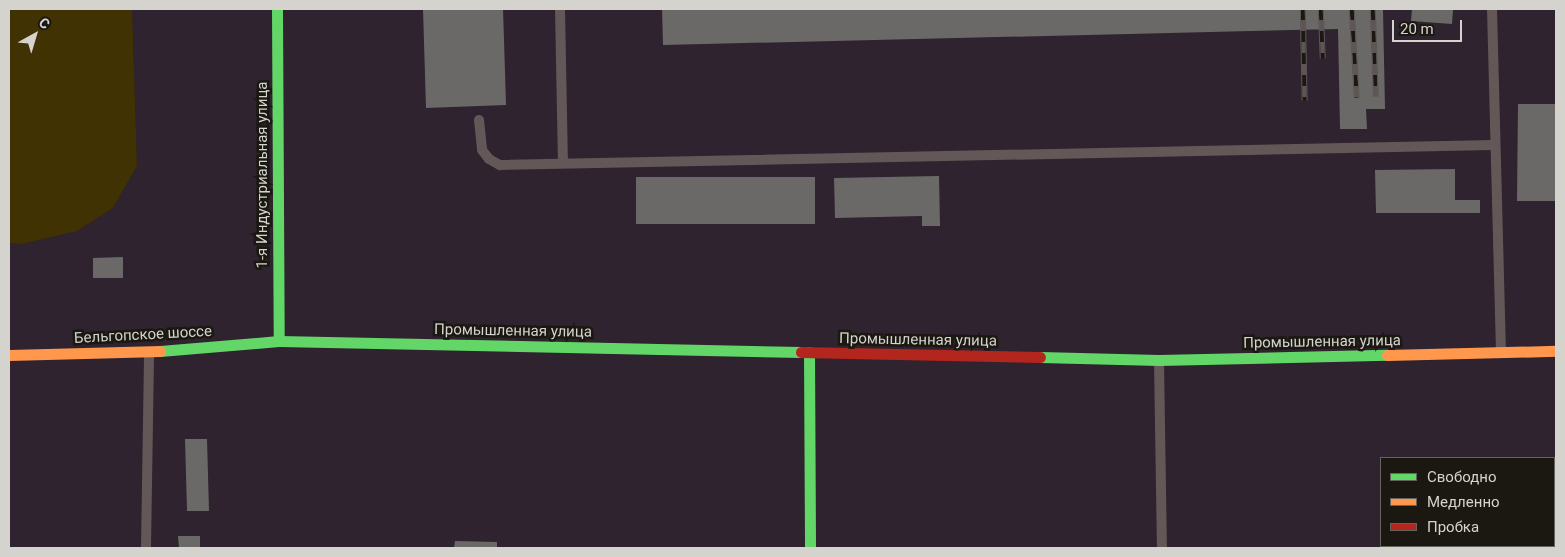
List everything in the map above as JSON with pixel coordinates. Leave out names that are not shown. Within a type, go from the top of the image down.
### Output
[{"type":"street","name":"1-я Индустриальная улица","points":[[277,9],[278,341]]},
{"type":"street","name":"Бельгопское шоссе","points":[[9,355],[149,352],[278,341]]},
{"type":"street","name":"Промышленная улица","points":[[278,341],[1158,360],[1556,351]]},
{"type":"street","points":[[808,352],[810,548]]},
{"type":"lane","points":[[560,9],[563,163]]},
{"type":"lane","points":[[1492,9],[1494,145],[1501,353]]},
{"type":"lane","points":[[479,120],[482,150],[489,159],[500,165],[1494,145]]},
{"type":"lane","points":[[146,548],[149,352]]},
{"type":"lane","points":[[1158,360],[1162,548]]},
{"type":"shaded area","points":[[9,9],[132,9],[137,166],[113,208],[77,231],[22,244],[9,243]]},
{"type":"shaded area","points":[[132,9],[1556,9],[1556,548],[9,548],[9,243],[22,244],[77,231],[113,208],[137,166]]},
{"type":"building","points":[[423,9],[503,9],[506,105],[426,108]]},
{"type":"building","points":[[662,9],[1383,9],[1385,109],[1366,109],[1367,129],[1340,129],[1338,29],[663,45]]},
{"type":"building","points":[[1412,9],[1453,9],[1452,24],[1411,21]]},
{"type":"building","points":[[1518,104],[1556,104],[1556,201],[1517,201]]},
{"type":"building","points":[[1455,169],[1455,200],[1480,200],[1480,213],[1376,213],[1375,170]]},
{"type":"building","points":[[939,176],[940,226],[922,226],[922,216],[835,218],[834,178]]},
{"type":"building","points":[[636,177],[815,177],[815,224],[636,224]]},
{"type":"building","points":[[123,257],[123,278],[93,278],[93,258]]},
{"type":"building","points":[[185,439],[207,439],[209,511],[187,511]]},
{"type":"building","points":[[178,536],[200,536],[200,548],[179,548]]},
{"type":"building","points":[[455,541],[497,542],[497,548],[454,548]]},
{"type":"railway","points":[[1303,9],[1305,101]]},
{"type":"railway","points":[[1321,9],[1323,59]]},
{"type":"railway","points":[[1352,9],[1357,98]]},
{"type":"railway","points":[[1373,9],[1376,97]]},
{"type":"traffic: fast","points":[[277,9],[279,341]]},
{"type":"traffic: fast","points":[[160,351],[279,341],[801,352]]},
{"type":"traffic: fast","points":[[809,352],[810,548]]},
{"type":"traffic: fast","points":[[1040,357],[1159,360],[1387,355]]},
{"type":"traffic: slow","points":[[9,355],[160,351]]},
{"type":"traffic: slow","points":[[1387,355],[1556,351]]},
{"type":"traffic: jam","points":[[801,352],[1040,357]]}]
